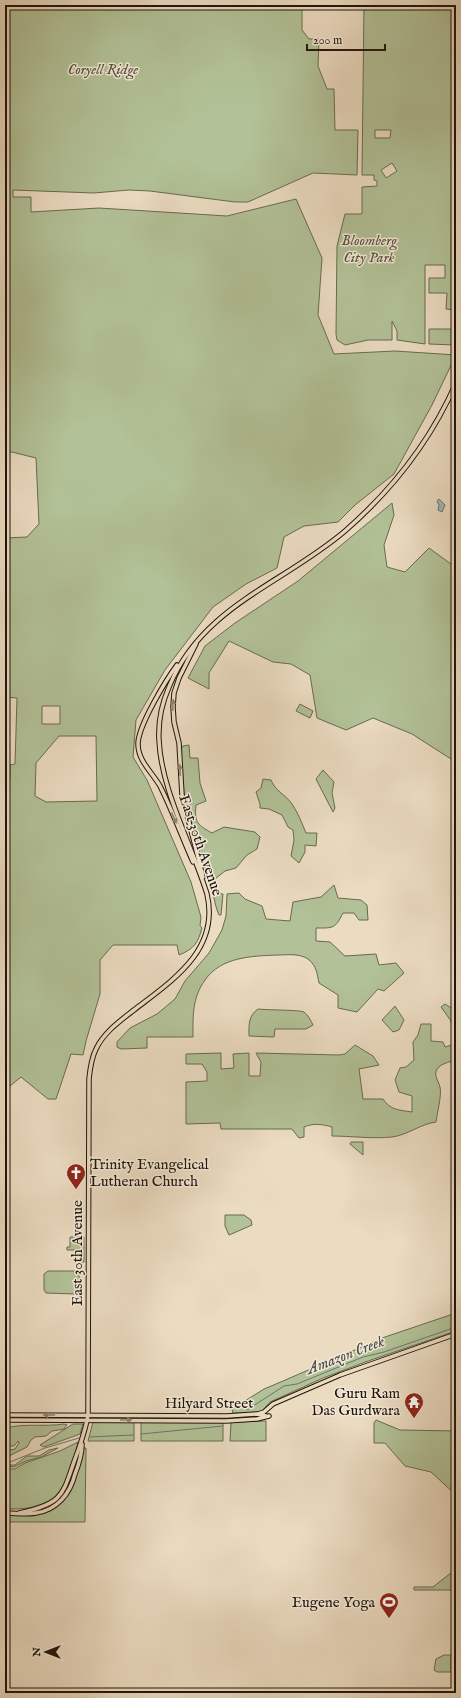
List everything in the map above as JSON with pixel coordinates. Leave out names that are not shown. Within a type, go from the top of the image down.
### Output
[{"type":"main road","name":"East 30th Avenue","points":[[5,1513],[19,1513],[45,1506],[61,1494],[67,1484],[78,1450],[82,1443],[88,1420],[89,1079],[96,1048],[108,1031],[175,977],[198,953],[206,936],[209,925],[209,908],[206,890],[167,782],[160,755],[159,732],[162,711],[173,678],[183,658],[201,635],[230,609],[324,548],[369,509],[385,492],[421,446],[441,413],[456,383]]},
{"type":"main road","points":[[201,635],[179,678],[174,693],[173,707],[179,743],[182,795],[206,890]]},
{"type":"main road","points":[[183,658],[165,683],[142,727],[138,738],[139,750],[143,762],[160,786],[202,881]]},
{"type":"main road","points":[[257,1414],[264,1412],[270,1406],[340,1375],[456,1334]]},
{"type":"main road","points":[[269,1416],[270,1406]]},
{"type":"main road","name":"Hilyard Street","points":[[5,1415],[227,1416],[257,1414],[269,1416]]},
{"type":"main road","name":"Hilyard Street","points":[[5,1420],[226,1421],[257,1419],[269,1416]]},
{"type":"green space","name":"Coryell Ridge","points":[[5,5],[302,5],[302,30],[309,39],[319,39],[318,66],[327,89],[334,89],[335,130],[358,130],[357,175],[313,173],[248,202],[235,202],[150,191],[129,190],[94,193],[13,190],[13,197],[31,197],[31,212],[99,208],[227,216],[296,199],[322,258],[318,315],[334,354],[395,351],[456,355],[432,405],[394,474],[355,505],[338,522],[304,526],[284,537],[277,568],[246,584],[213,607],[165,670],[136,720],[133,757],[147,780],[191,882],[201,917],[200,926],[202,928],[195,945],[179,955],[177,945],[113,945],[100,960],[100,994],[83,1055],[71,1054],[56,1099],[48,1099],[21,1077],[5,1090],[5,783],[10,778],[10,765],[15,764],[17,698],[5,697],[5,538],[27,537],[39,524],[36,458],[12,452],[5,452]],"holes":[[[42,706],[60,706],[60,724],[42,724]],[[59,736],[96,736],[97,801],[46,802],[35,796],[36,763]]]},
{"type":"green space","name":"Bloomberg City Park","points":[[364,5],[456,5],[456,110],[453,116],[452,171],[456,190],[456,345],[429,344],[429,329],[455,329],[455,310],[446,309],[447,293],[429,293],[429,278],[445,278],[445,265],[425,265],[425,344],[397,340],[397,331],[392,321],[392,340],[368,340],[345,345],[337,340],[337,246],[345,214],[362,214],[362,187],[377,186],[377,181],[374,180],[374,175],[362,175]],"holes":[[[375,130],[391,130],[390,138],[375,138]],[[392,163],[397,171],[386,178],[381,170]]]},
{"type":"green space","points":[[392,503],[394,515],[384,545],[387,567],[405,572],[429,548],[451,564],[456,570],[456,758],[451,759],[412,734],[373,718],[346,730],[317,718],[310,675],[291,664],[273,662],[229,641],[209,673],[209,689],[188,678],[205,646],[235,623],[298,581]]},
{"type":"green space","points":[[300,704],[313,711],[310,718],[296,711]]},
{"type":"green space","points":[[189,745],[190,758],[198,758],[200,783],[206,801],[196,805],[196,820],[198,823],[212,833],[224,827],[255,832],[260,837],[257,849],[247,855],[236,868],[225,871],[215,879],[217,893],[223,894],[221,915],[219,915],[216,907],[211,886],[187,810],[182,776],[181,749],[183,746]]},
{"type":"green space","points":[[323,770],[334,782],[332,793],[335,808],[333,812],[316,779]]},
{"type":"green space","points":[[263,779],[271,780],[275,787],[290,801],[298,814],[306,833],[317,833],[316,846],[305,845],[305,852],[299,863],[291,856],[294,840],[293,830],[288,827],[282,815],[269,809],[260,808],[256,792],[261,788]]},
{"type":"green space","points":[[334,885],[338,898],[361,900],[367,905],[368,920],[359,920],[354,913],[343,913],[335,925],[326,928],[316,928],[316,941],[330,942],[345,956],[376,954],[379,965],[396,963],[404,973],[384,991],[378,989],[357,1012],[338,1008],[338,995],[319,983],[315,967],[308,959],[304,957],[297,955],[268,955],[247,957],[228,962],[212,972],[205,980],[195,1000],[193,1014],[193,1037],[147,1037],[147,1048],[121,1049],[117,1047],[117,1042],[130,1028],[157,1014],[175,999],[185,981],[209,953],[222,930],[226,916],[227,894],[239,893],[245,899],[262,906],[266,919],[290,921],[293,902],[321,897]]},
{"type":"green space","points":[[445,1004],[456,1011],[456,1058],[441,1065],[436,1072],[436,1077],[440,1087],[440,1099],[436,1122],[398,1136],[377,1138],[332,1136],[332,1127],[318,1124],[304,1127],[304,1137],[299,1138],[292,1129],[221,1129],[220,1123],[186,1124],[186,1082],[207,1081],[207,1072],[202,1064],[186,1064],[186,1054],[221,1053],[221,1069],[234,1068],[233,1054],[249,1053],[249,1076],[260,1076],[261,1062],[256,1053],[339,1055],[345,1054],[355,1045],[373,1056],[379,1065],[359,1069],[363,1099],[383,1099],[392,1107],[399,1110],[412,1112],[412,1096],[399,1092],[395,1080],[400,1068],[406,1067],[414,1060],[413,1042],[418,1035],[421,1024],[431,1024],[431,1041],[443,1042],[445,1047],[455,1044],[451,1021],[441,1007]]},
{"type":"green space","points":[[395,1006],[404,1020],[399,1030],[393,1032],[382,1020]]},
{"type":"green space","points":[[258,1009],[304,1012],[313,1025],[306,1029],[275,1029],[274,1037],[249,1036],[249,1024],[252,1015]]},
{"type":"green space","points":[[351,1142],[363,1142],[363,1155],[350,1144]]},
{"type":"green space","points":[[225,1215],[244,1215],[251,1220],[252,1225],[229,1235],[225,1226]]},
{"type":"green space","points":[[70,1237],[84,1237],[84,1262],[81,1262],[81,1250],[67,1250],[67,1247],[70,1247]]},
{"type":"green space","points":[[48,1271],[76,1271],[80,1278],[79,1291],[75,1294],[46,1293],[44,1290],[44,1274]]},
{"type":"green space","points":[[456,1313],[456,1331],[323,1378],[270,1402],[262,1411],[258,1413],[233,1413],[232,1409],[264,1389],[385,1337]]},
{"type":"green space","points":[[376,1420],[400,1430],[456,1431],[456,1495],[431,1472],[405,1466],[385,1443],[374,1443],[374,1423]]},
{"type":"green space","points":[[266,1421],[266,1441],[230,1441],[231,1422]]},
{"type":"green space","points":[[93,1422],[134,1422],[134,1441],[88,1441]]},
{"type":"green space","points":[[141,1422],[221,1422],[223,1423],[223,1441],[141,1441]]},
{"type":"green space","points":[[73,1424],[83,1424],[80,1434],[44,1447],[40,1445]]},
{"type":"green space","points":[[67,1425],[64,1429],[52,1431],[46,1436],[35,1437],[31,1440],[27,1447],[9,1456],[5,1455],[6,1451],[15,1449],[19,1443],[18,1441],[14,1446],[9,1446],[5,1438],[6,1428]]},
{"type":"green space","points":[[78,1442],[69,1472],[58,1494],[50,1501],[39,1506],[7,1509],[7,1499],[9,1499],[9,1496],[7,1496],[5,1492],[6,1469],[15,1469],[25,1463],[60,1451]]},
{"type":"green space","points":[[58,1448],[41,1457],[26,1461],[14,1467],[5,1466],[15,1465],[27,1456],[39,1456],[49,1450]]},
{"type":"green space","points":[[84,1448],[86,1448],[85,1522],[7,1522],[8,1515],[31,1515],[60,1504],[71,1490]]},
{"type":"green space","points":[[456,1569],[456,1590],[414,1590],[414,1587],[433,1587]]},
{"type":"green space","points":[[444,1655],[451,1655],[451,1672],[437,1672],[434,1670],[436,1659]]},
{"type":"water","points":[[439,499],[445,505],[442,512],[438,510],[439,505],[437,501]]},
{"type":"waterway","name":"Amazon Creek","points":[[247,1410],[284,1386],[297,1384],[363,1357],[384,1352],[456,1327]]},
{"type":"waterway","name":"Amazon Creek","points":[[141,1434],[223,1426]]},
{"type":"waterway","name":"Amazon Creek","points":[[90,1437],[133,1435]]},
{"type":"waterway","name":"Amazon Creek","points":[[5,1464],[45,1448],[79,1438]]},
{"type":"place","name":"Trinity Evangelical Lutheran Church","points":[[76,1190]]},
{"type":"place","name":"Guru Ram Das Gurdwara","points":[[414,1419]]},
{"type":"place","name":"Eugene Yoga","points":[[389,1619]]}]
